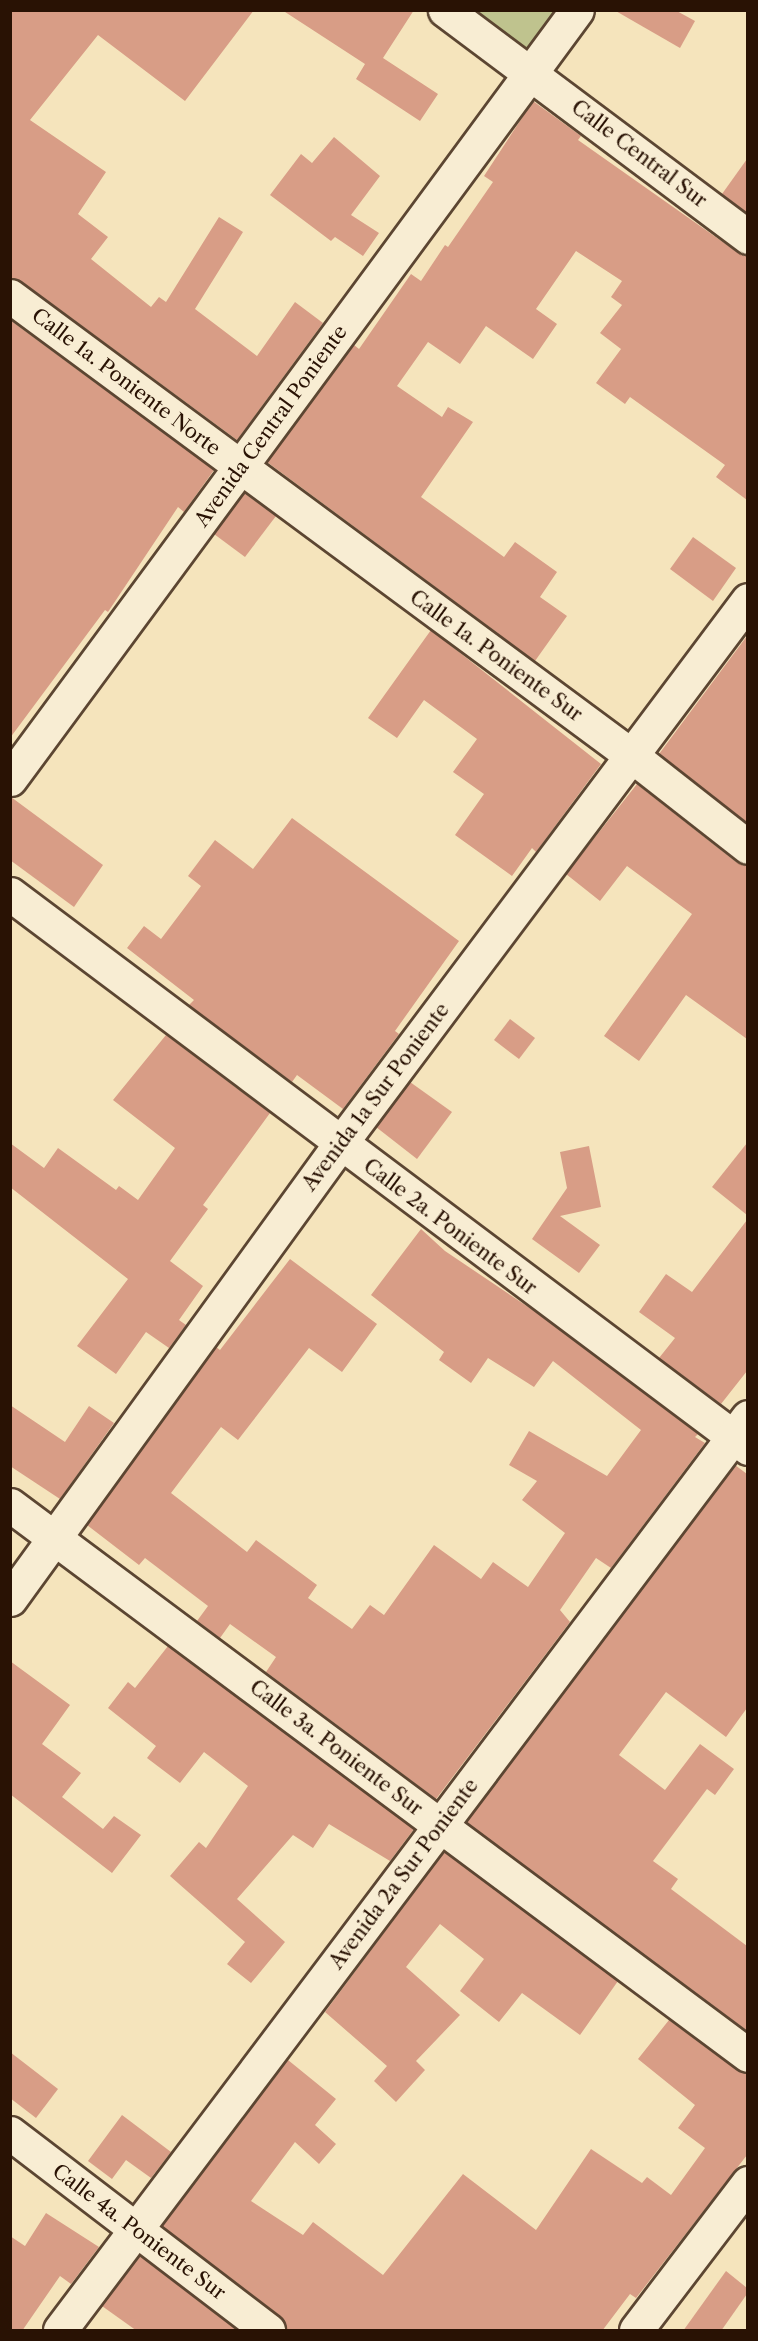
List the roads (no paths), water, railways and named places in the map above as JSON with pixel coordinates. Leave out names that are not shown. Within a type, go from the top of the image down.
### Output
[{"type":"street","name":"Calle Central Sur","points":[[445,10],[747,237]]},
{"type":"street","name":"Avenida Central Poniente","points":[[10,779],[241,469],[577,10]]},
{"type":"street","name":"Calle 1a. Poniente Norte","points":[[10,296],[241,469]]},
{"type":"street","name":"Calle 1a. Poniente Sur","points":[[241,469],[632,756],[747,847]]},
{"type":"street","name":"Avenida 1a Sur Poniente","points":[[10,1599],[56,1539],[340,1144],[747,600]]},
{"type":"street","name":"Calle 2a. Poniente Sur","points":[[10,894],[340,1144],[742,1434]]},
{"type":"street","name":"Avenida 2a Sur Poniente","points":[[60,2331],[441,1826],[742,1434]]},
{"type":"street","name":"Calle 3a. Poniente Sur","points":[[10,1505],[747,2055]]},
{"type":"street","name":"Calle 4a. Poniente Sur","points":[[10,2133],[268,2331]]},
{"type":"street","points":[[636,2331],[747,2183]]}]
